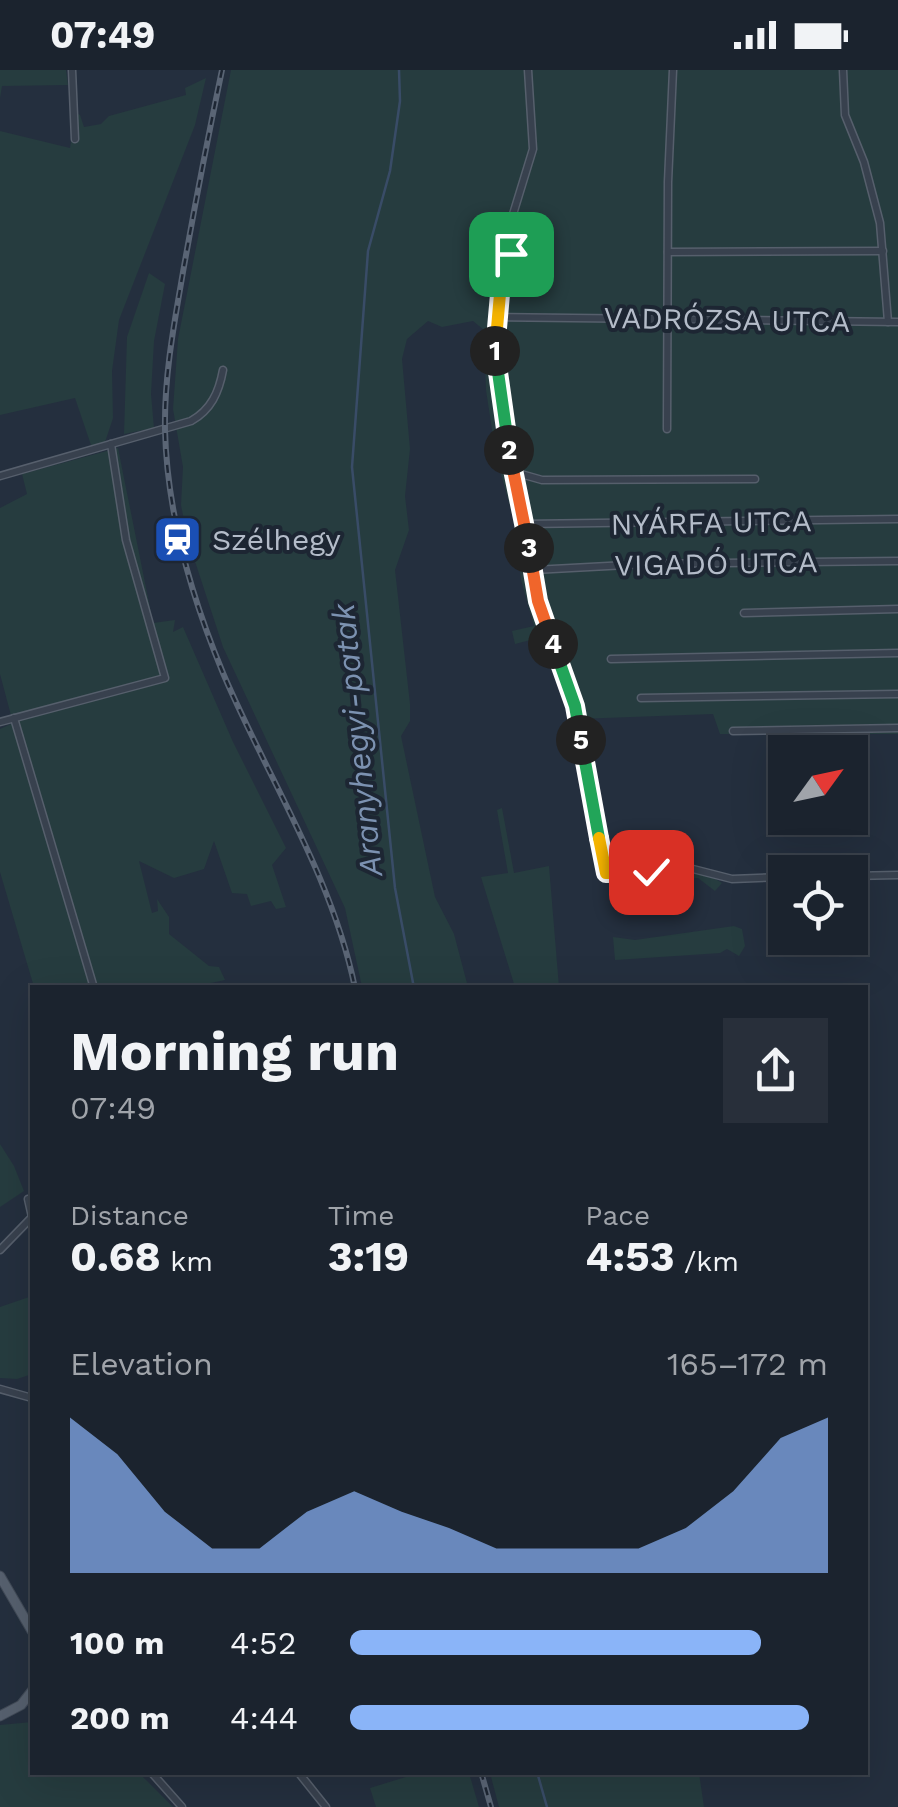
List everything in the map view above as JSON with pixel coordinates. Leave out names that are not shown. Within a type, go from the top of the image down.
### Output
[{"type":"main road","points":[[0,1576],[30,1628]]},
{"type":"main road","points":[[0,1716],[12,1712],[30,1695]]},
{"type":"street","points":[[72,70],[75,138]]},
{"type":"street","points":[[528,70],[533,148],[510,224],[511,254],[496,317],[496,370],[538,601],[575,706],[606,873],[692,869],[732,880],[768,877]]},
{"type":"street","points":[[667,429],[673,70]]},
{"type":"street","points":[[843,70],[845,115],[870,182],[883,252],[888,322]]},
{"type":"street","points":[[668,252],[883,252]]},
{"type":"street","name":"VADRÓZSA UTCA","points":[[496,317],[898,322]]},
{"type":"street","points":[[0,476],[198,418],[213,401],[224,370]]},
{"type":"street","points":[[0,722],[165,678],[126,540],[111,444]]},
{"type":"street","points":[[514,472],[542,480],[756,479]]},
{"type":"street","name":"NYÁRFA UTCA","points":[[524,524],[898,519]]},
{"type":"street","name":"VIGADÓ UTCA","points":[[534,570],[645,564],[898,561]]},
{"type":"street","points":[[744,612],[898,609]]},
{"type":"street","points":[[612,659],[898,653]]},
{"type":"street","points":[[641,698],[898,694]]},
{"type":"street","points":[[14,718],[93,985]]},
{"type":"street","points":[[733,731],[898,728]]},
{"type":"street","points":[[868,876],[898,875]]},
{"type":"street","points":[[28,1199],[30,1208]]},
{"type":"street","points":[[0,1250],[30,1219]]},
{"type":"street","points":[[0,1389],[30,1397]]},
{"type":"street","points":[[154,1775],[182,1807]]},
{"type":"street","points":[[300,1775],[326,1807]]},
{"type":"green space","points":[[0,70],[66,70],[68,85],[2,86],[0,98]]},
{"type":"green space","points":[[231,70],[898,70],[898,734],[720,734],[713,714],[577,719],[550,635],[515,644],[512,631],[534,626],[521,580],[514,521],[496,456],[486,390],[484,330],[473,321],[442,327],[428,321],[407,339],[402,359],[410,449],[405,496],[409,530],[395,570],[410,721],[401,736],[435,897],[454,934],[467,985],[362,985],[345,908],[223,647],[188,540],[181,505],[183,467],[173,409],[178,339]]},
{"type":"green space","points":[[206,78],[195,125],[119,320],[112,371],[113,418],[104,445],[92,448],[75,398],[0,415],[0,131],[70,148],[76,113],[84,127],[101,124],[109,116],[186,95],[185,88]]},
{"type":"green space","points":[[149,273],[165,284],[154,341],[154,428],[124,434],[127,337]]},
{"type":"green space","points":[[118,448],[153,623],[175,620],[173,632],[183,627],[233,742],[286,848],[272,865],[286,907],[276,909],[271,901],[251,906],[247,894],[232,893],[214,841],[204,869],[174,878],[139,861],[152,913],[158,911],[157,899],[169,917],[169,934],[209,966],[219,967],[225,980],[206,985],[33,985],[0,872],[0,729],[13,723],[0,674],[0,508],[27,494],[22,474]]},
{"type":"green space","points":[[502,808],[514,873],[549,866],[559,985],[514,985],[481,877],[508,873],[497,810]]},
{"type":"green space","points":[[606,873],[707,874],[722,883],[715,891],[698,878],[615,880],[606,877]]},
{"type":"green space","points":[[734,926],[742,929],[745,946],[739,956],[727,949],[720,953],[615,960],[613,937],[635,940]]},
{"type":"green space","points":[[0,1144],[24,1191],[0,1207]]},
{"type":"green space","points":[[30,1297],[30,1375],[0,1378],[0,1307]]},
{"type":"green space","points":[[30,1722],[30,1775],[141,1775],[173,1807],[0,1807],[0,1725]]},
{"type":"green space","points":[[470,1775],[479,1807],[376,1807],[370,1788],[409,1776]]},
{"type":"green space","points":[[491,1775],[699,1775],[704,1807],[499,1807]]},
{"type":"waterway","name":"Aranyhegyi-patak","points":[[399,70],[400,101],[390,171],[368,251],[352,467],[395,888],[413,985]]},
{"type":"waterway","name":"Aranyhegyi-patak","points":[[538,1775],[547,1807]]},
{"type":"railway","points":[[222,70],[170,351],[165,430],[170,492],[191,584],[211,644],[315,866],[345,946],[354,985]]},
{"type":"railway","points":[[482,1775],[491,1807]]},
{"type":"place","name":"Szélhegy","points":[[177,540]]},
{"type":"route","points":[[511,254],[496,317],[496,370],[538,601],[575,706],[606,873],[651,872]]}]
